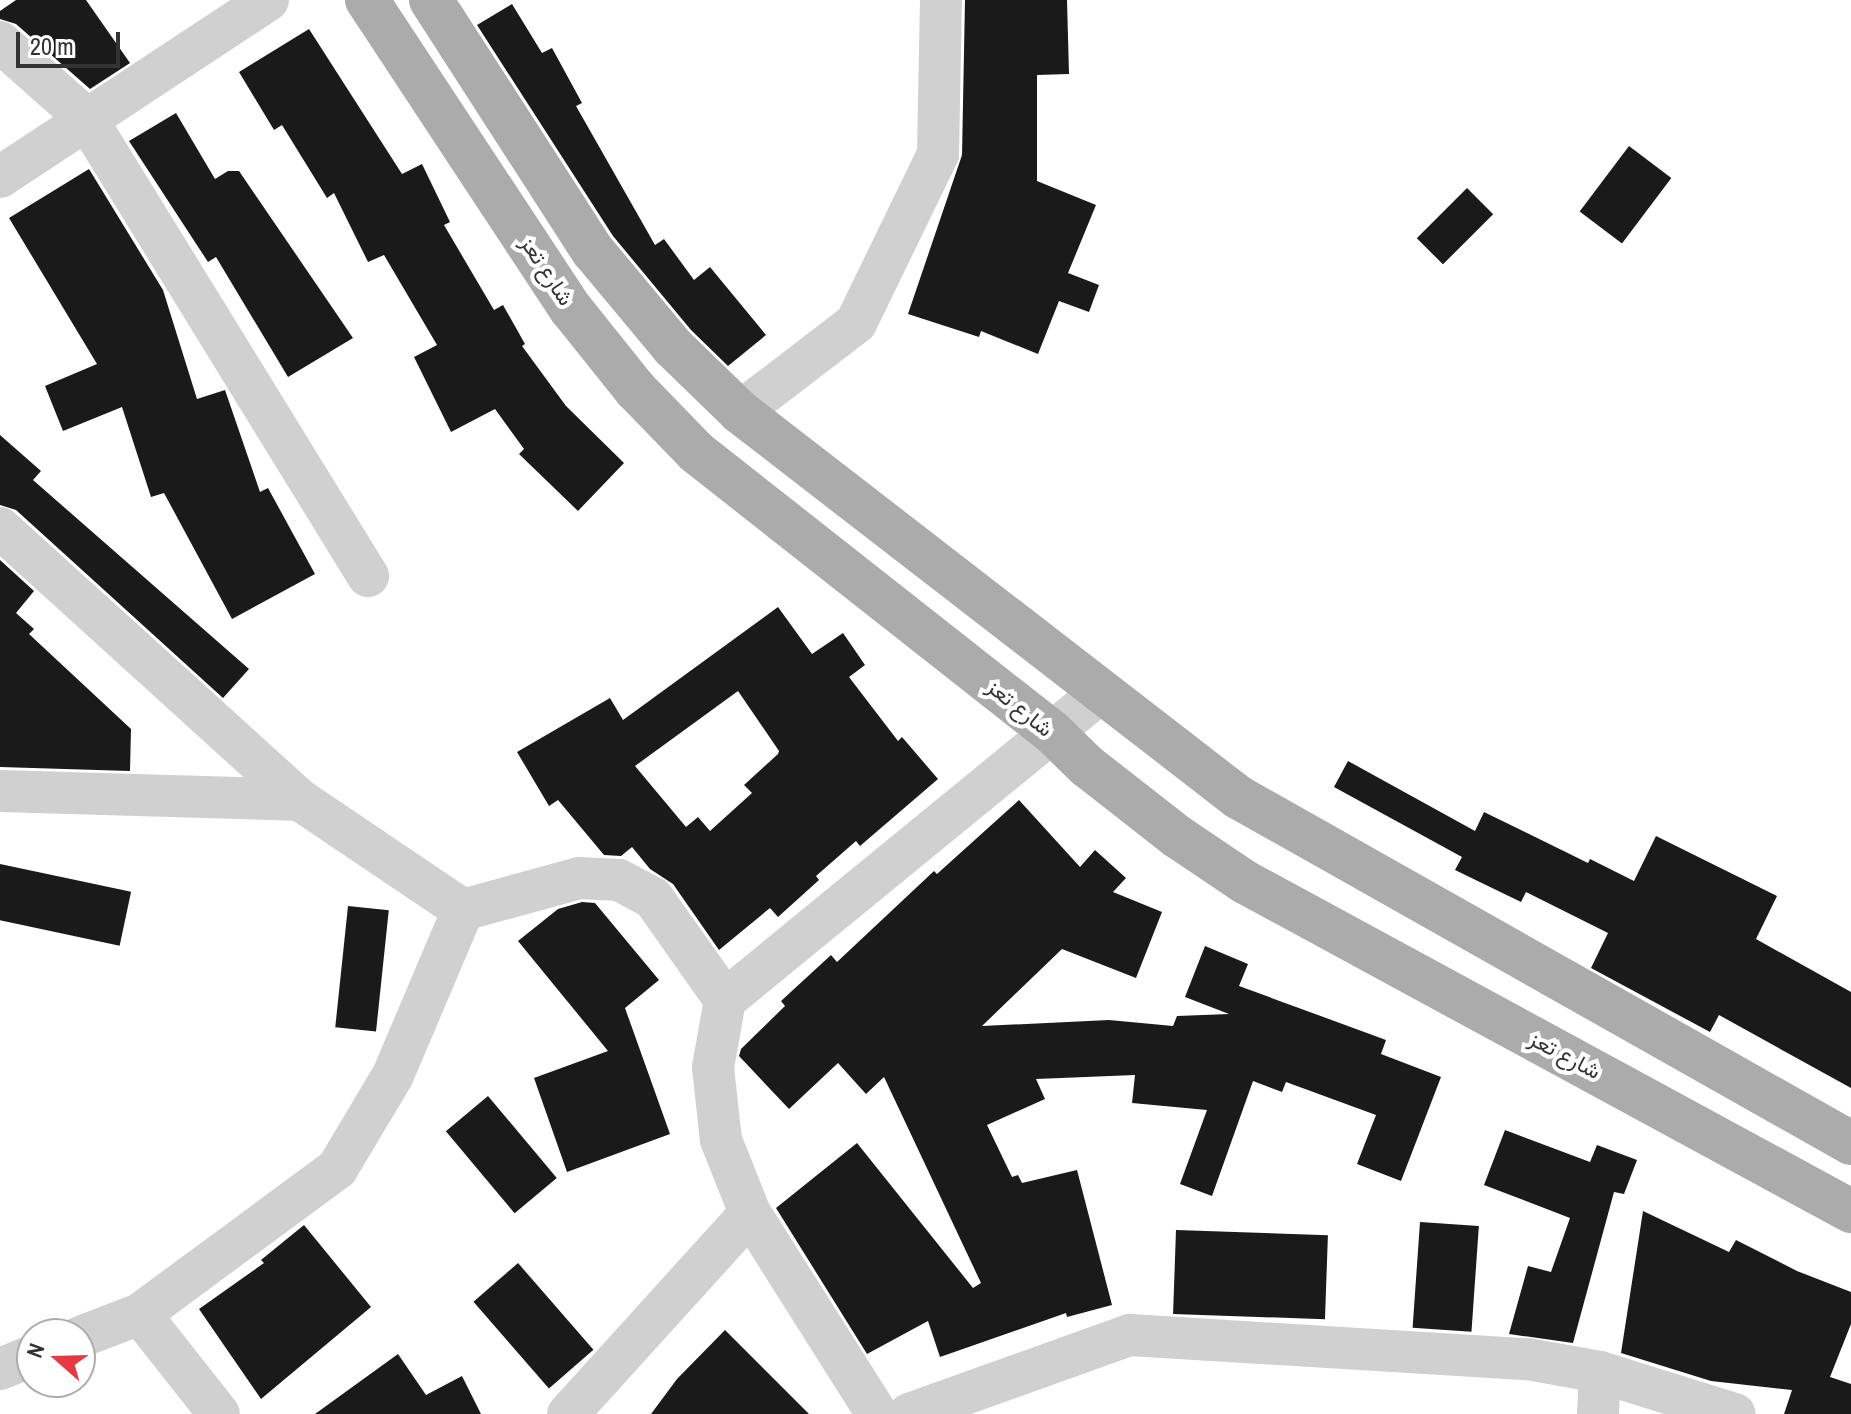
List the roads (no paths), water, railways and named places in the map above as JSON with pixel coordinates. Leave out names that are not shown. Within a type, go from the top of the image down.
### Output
[{"type":"main road","name":"شارع تعز","points":[[367,0],[571,309],[636,390],[696,452],[1052,732],[1087,766],[1178,837],[1245,882],[1851,1211]]},
{"type":"main road","points":[[431,0],[593,251],[673,347],[740,412],[1238,797],[1851,1143]]},
{"type":"street","points":[[0,177],[268,0]]},
{"type":"street","points":[[740,412],[856,323],[938,154],[941,0]]},
{"type":"street","points":[[0,42],[86,118],[368,576]]},
{"type":"street","points":[[0,528],[300,800],[463,910],[579,878],[619,880],[653,898],[725,1000]]},
{"type":"street","points":[[877,1414],[750,1213],[721,1140],[713,1067],[725,1000],[1100,693]]},
{"type":"street","points":[[0,791],[300,800]]},
{"type":"street","points":[[96,1331],[140,1314],[337,1169],[393,1075],[463,910]]},
{"type":"street","points":[[568,1414],[750,1213]]},
{"type":"street","points":[[140,1314],[219,1414]]},
{"type":"street","points":[[909,1414],[1130,1335],[1527,1359],[1600,1372],[1735,1414]]},
{"type":"street","points":[[1598,1414],[1600,1372]]}]
